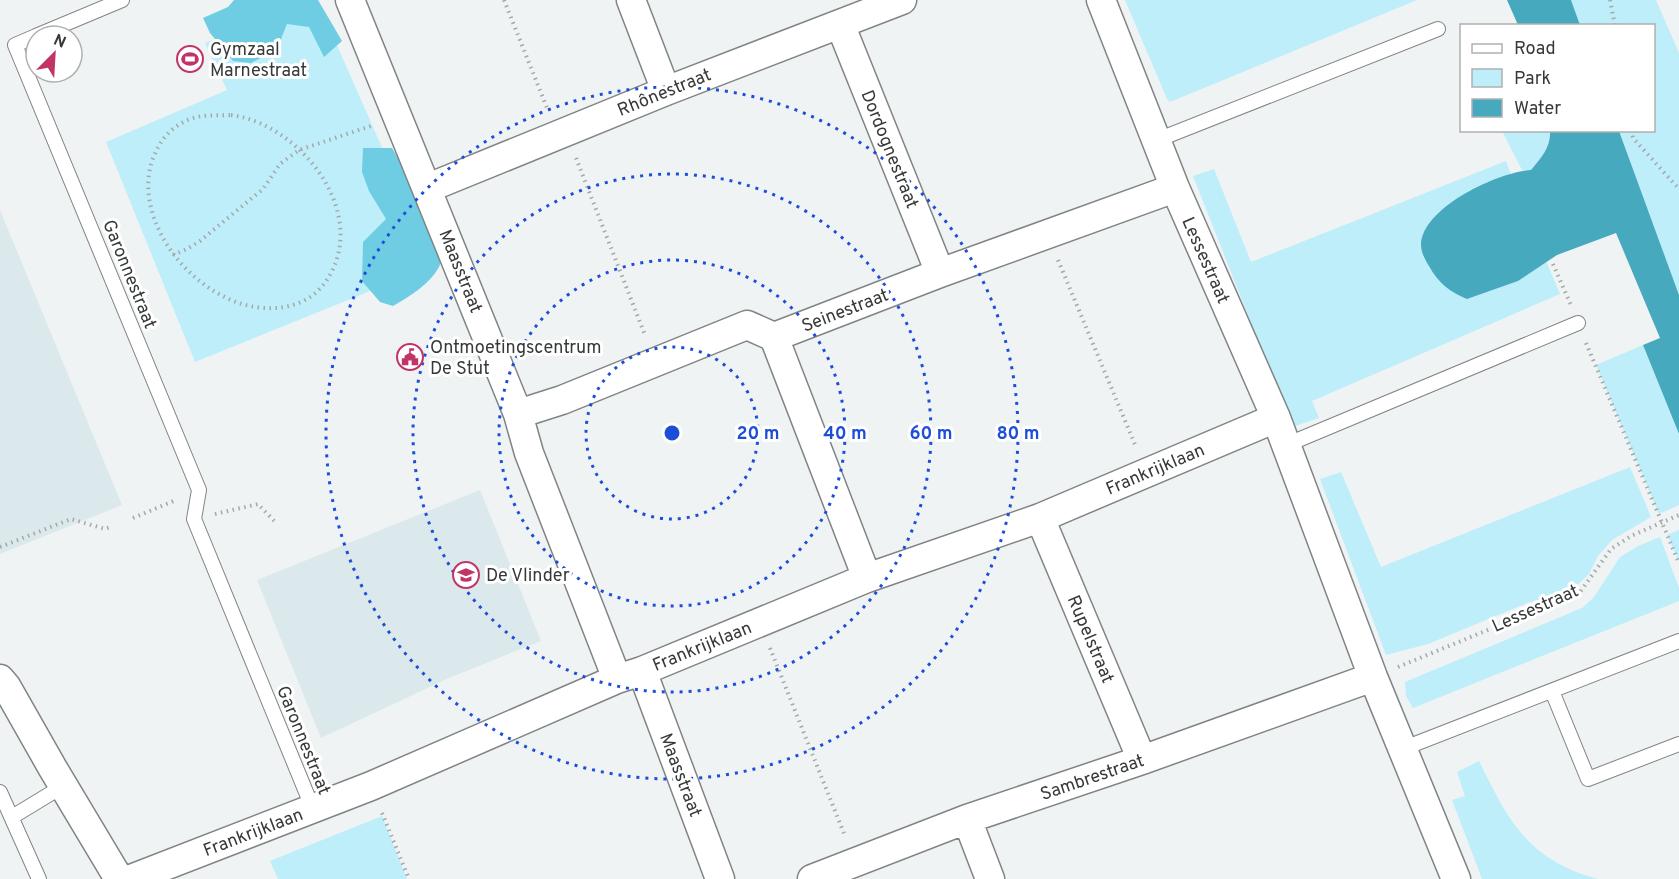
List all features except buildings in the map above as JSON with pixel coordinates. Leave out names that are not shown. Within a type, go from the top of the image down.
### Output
[{"type":"street","name":"Maasstraat","points":[[350,0],[518,414],[529,453],[720,879]]},
{"type":"street","points":[[631,0],[666,91]]},
{"type":"street","name":"Rhônestraat","points":[[428,188],[666,91],[902,0]]},
{"type":"street","name":"Lessestraat","points":[[1101,0],[1158,141],[1174,188],[1276,418],[1373,677],[1456,879]]},
{"type":"street","name":"Dordognestraat","points":[[840,24],[940,273]]},
{"type":"street","name":"Seinestraat","points":[[774,337],[940,273],[1174,188]]},
{"type":"street","points":[[518,414],[562,400],[747,325],[774,337],[867,578]]},
{"type":"street","name":"Frankrijklaan","points":[[130,879],[371,786],[629,675],[867,578],[1040,518],[1276,418]]},
{"type":"street","name":"Rupelstraat","points":[[1040,518],[1142,760]]},
{"type":"street","name":"Sambrestraat","points":[[812,879],[967,819],[1142,760],[1373,677]]},
{"type":"street","points":[[0,680],[6,686],[119,879]]},
{"type":"street","points":[[967,819],[990,879]]},
{"type":"lane","points":[[65,24],[122,0]]},
{"type":"lane","points":[[1158,141],[1438,29]]},
{"type":"lane","name":"Garonnestraat","points":[[24,41],[15,45],[24,67]]},
{"type":"lane","name":"Garonnestraat","points":[[31,84],[200,490]]},
{"type":"lane","points":[[1286,445],[1578,323]]},
{"type":"lane","points":[[194,519],[200,490]]},
{"type":"lane","name":"Garonnestraat","points":[[194,519],[313,809]]},
{"type":"lane","points":[[1402,749],[1679,641]]},
{"type":"lane","points":[[1552,691],[1588,779],[1679,744]]},
{"type":"lane","points":[[12,817],[63,786]]},
{"type":"lane","points":[[0,792],[39,879]]},
{"type":"path","points":[[504,0],[562,134],[655,362]]},
{"type":"path","points":[[1610,0],[1616,24]]},
{"type":"path","points":[[214,115],[239,116],[254,120],[273,129],[299,150],[316,167],[322,177],[333,199],[341,227],[339,253],[329,278],[320,290],[293,305],[261,307],[228,298],[209,289],[190,274],[173,255],[155,219],[147,191],[150,168],[160,141],[167,133],[192,119],[214,115]]},
{"type":"path","points":[[173,255],[200,241],[263,189],[280,164],[299,150],[398,117]]},
{"type":"path","points":[[1632,132],[1633,138],[1679,189]]},
{"type":"path","points":[[1048,234],[1147,472]]},
{"type":"path","points":[[1553,264],[1679,563]]},
{"type":"path","points":[[133,518],[200,490]]},
{"type":"path","points":[[194,519],[258,504],[277,524]]},
{"type":"path","name":"Lessestraat","points":[[1373,677],[1580,592],[1611,549],[1679,514]]},
{"type":"path","points":[[0,547],[71,519],[105,529],[110,527]]},
{"type":"path","points":[[760,622],[856,862]]},
{"type":"path","points":[[371,786],[409,879]]},
{"type":"shaded area","points":[[234,0],[318,0],[342,41],[324,57],[309,27],[287,24],[277,49],[251,63],[233,61],[210,33],[203,18],[228,7]]},
{"type":"shaded area","points":[[363,148],[392,148],[423,207],[440,257],[439,267],[425,285],[393,306],[380,302],[362,281],[363,242],[386,219],[369,191],[362,172]]},
{"type":"shaded area","points":[[0,210],[122,505],[0,554]]},
{"type":"shaded area","points":[[480,490],[541,641],[449,678],[321,738],[257,580]]},
{"type":"green space","points":[[307,0],[317,0],[433,263],[195,362],[106,142],[227,90],[205,43]]},
{"type":"green space","points":[[1125,0],[1417,0],[1170,102]]},
{"type":"green space","points":[[1571,0],[1656,0],[1679,53],[1679,295],[1619,132],[1655,132],[1655,24],[1580,24]]},
{"type":"green space","points":[[1503,132],[1550,132],[1542,157],[1531,170],[1522,170]]},
{"type":"green space","points":[[1506,161],[1511,175],[1481,185],[1426,228],[1421,245],[1424,259],[1467,299],[1518,281],[1546,261],[1560,294],[1312,401],[1319,418],[1292,427],[1193,176],[1214,169],[1251,262]]},
{"type":"green space","points":[[1643,345],[1679,434],[1679,505],[1659,514],[1596,365]]},
{"type":"green space","points":[[1630,467],[1651,517],[1612,540],[1598,556],[1589,574],[1573,589],[1527,603],[1428,644],[1386,655],[1320,479],[1341,472],[1381,567]]},
{"type":"green space","points":[[1679,530],[1679,561],[1667,535]]},
{"type":"green space","points":[[1660,537],[1679,588],[1679,601],[1413,708],[1406,696],[1405,682],[1582,608],[1594,597],[1620,557]]},
{"type":"green space","points":[[1479,761],[1511,820],[1537,849],[1574,871],[1598,879],[1482,879],[1452,800],[1465,796],[1457,772]]},
{"type":"green space","points":[[382,816],[407,879],[278,879],[270,861]]},
{"type":"water","points":[[1507,0],[1571,0],[1580,24],[1518,24]]},
{"type":"water","points":[[1550,132],[1619,132],[1679,295],[1679,434],[1643,345],[1660,338],[1616,233],[1557,255],[1518,281],[1467,299],[1440,282],[1423,256],[1421,245],[1425,231],[1434,218],[1464,194],[1482,185],[1500,177],[1531,170],[1542,157]]},
{"type":"place","name":"Gymzaal Marnestraat","points":[[190,59]]},
{"type":"place","name":"Ontmoetingscentrum De Stut","points":[[410,357]]},
{"type":"place","name":"De Vlinder","points":[[466,575]]}]
